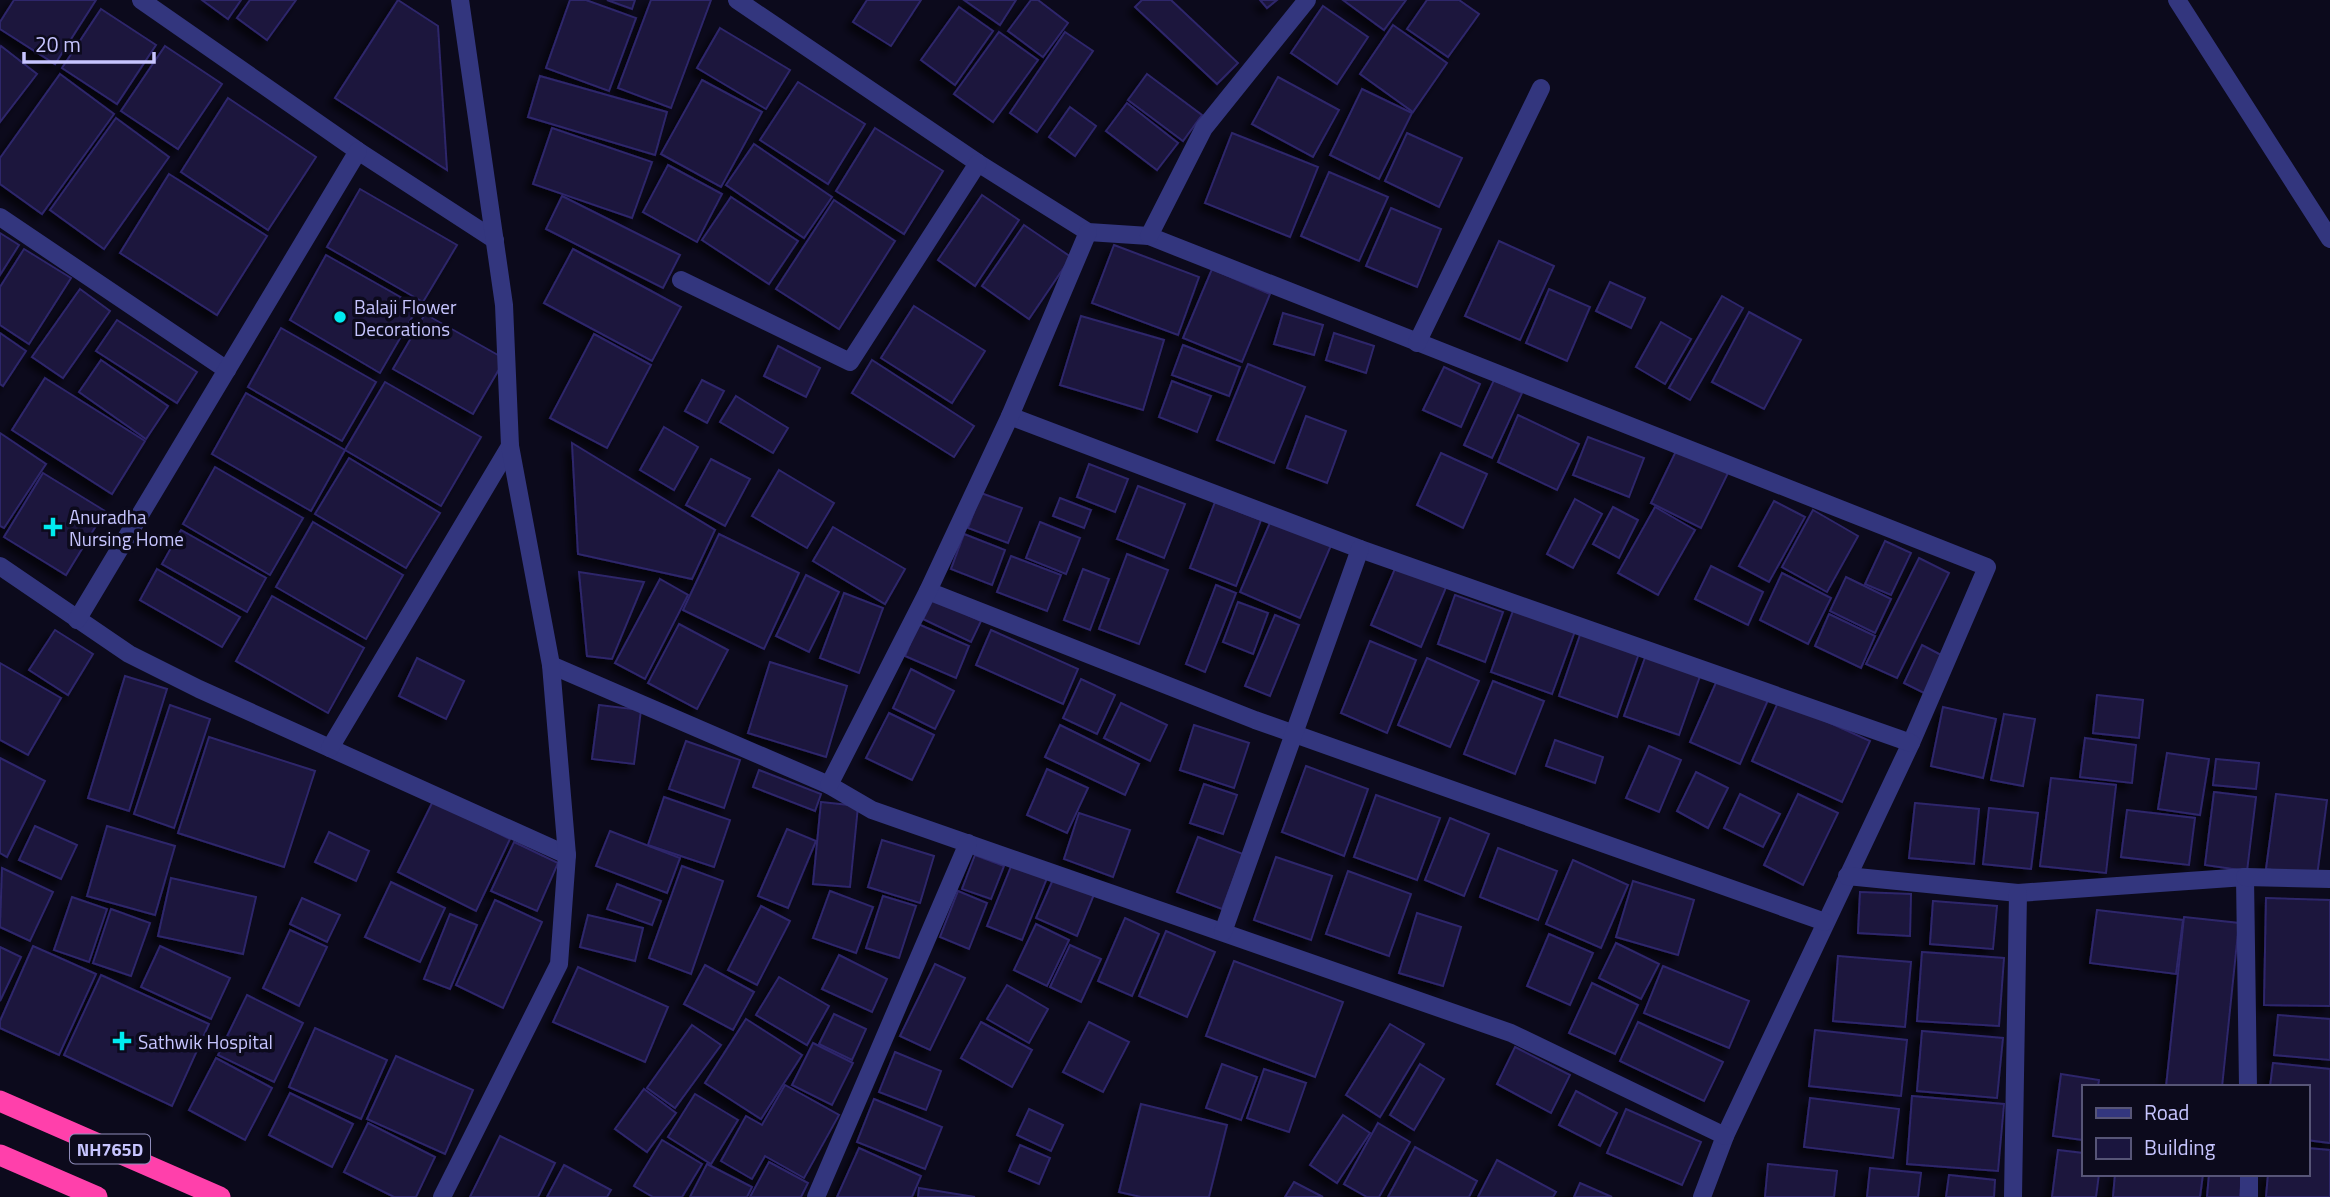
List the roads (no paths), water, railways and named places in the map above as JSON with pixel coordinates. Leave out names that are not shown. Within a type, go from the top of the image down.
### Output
[{"type":"highway","name":"NH765D","points":[[0,1101],[220,1197]]},
{"type":"highway","name":"NH765D","points":[[0,1155],[97,1197]]},
{"type":"street","points":[[141,0],[358,151],[495,240]]},
{"type":"street","points":[[442,1197],[559,964],[566,855],[551,665],[510,446],[504,305],[460,0]]},
{"type":"street","points":[[737,0],[978,163],[1088,232],[1149,236],[1987,566],[1911,743],[1725,1136],[1702,1197]]},
{"type":"street","points":[[1149,236],[1204,128],[1307,0]]},
{"type":"street","points":[[2177,0],[2330,239]]},
{"type":"street","points":[[1417,343],[1541,89]]},
{"type":"street","points":[[78,620],[358,151]]},
{"type":"street","points":[[681,280],[850,362],[978,163]]},
{"type":"street","points":[[0,217],[227,370]]},
{"type":"street","points":[[829,785],[928,591],[1010,416],[1088,232]]},
{"type":"street","points":[[1010,416],[1360,549],[1911,743]]},
{"type":"street","points":[[330,748],[510,446]]},
{"type":"street","points":[[1223,932],[1360,549]]},
{"type":"street","points":[[0,566],[129,654],[566,855]]},
{"type":"street","points":[[928,591],[1296,734],[1825,922]]},
{"type":"street","points":[[551,665],[829,785],[872,810],[1511,1033],[1725,1136]]},
{"type":"street","points":[[816,1197],[968,843]]},
{"type":"street","points":[[1847,876],[2018,892],[2245,877],[2330,879]]},
{"type":"street","points":[[2245,877],[2248,1085]]},
{"type":"street","points":[[2013,1197],[2018,892]]},
{"type":"street","points":[[2249,1176],[2249,1197]]},
{"type":"place","name":"Balaji Flower Decorations","points":[[340,317]]},
{"type":"place","name":"Anuradha Nursing Home","points":[[53,527]]},
{"type":"place","name":"Sathwik Hospital","points":[[122,1041]]}]
